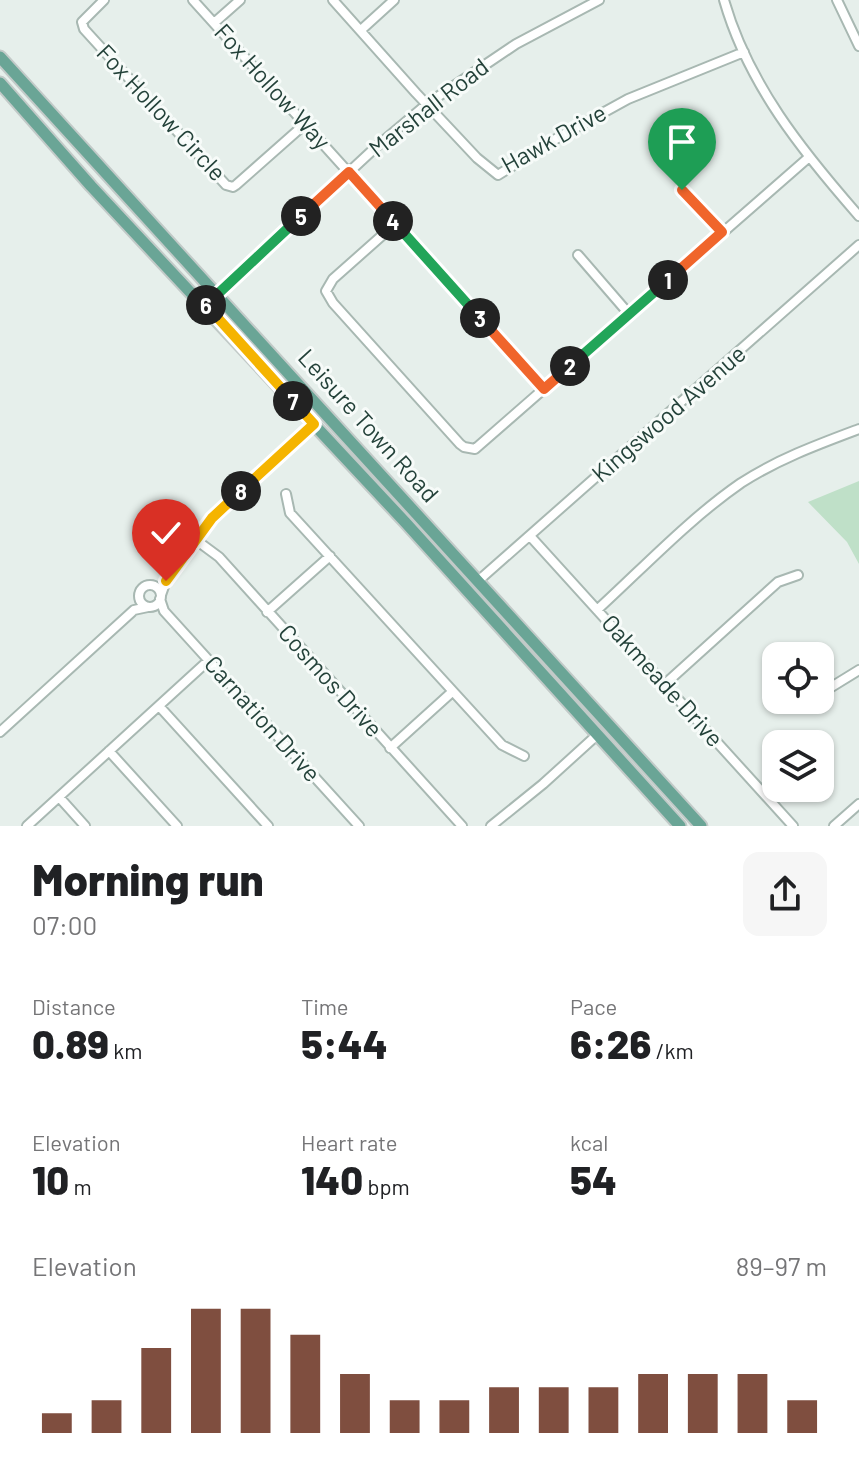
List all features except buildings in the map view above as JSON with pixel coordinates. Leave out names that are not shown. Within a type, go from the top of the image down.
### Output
[{"type":"main road","name":"Leisure Town Road","points":[[0,57],[701,826]]},
{"type":"main road","name":"Leisure Town Road","points":[[0,83],[91,186],[405,522],[680,826]]},
{"type":"main road","points":[[405,522],[458,572],[478,581]]},
{"type":"main road","points":[[597,735],[610,737],[682,804]]},
{"type":"street","name":"Fox Hollow Circle","points":[[104,0],[86,16],[82,22],[84,29],[226,185],[236,185],[305,124]]},
{"type":"street","name":"Fox Hollow Way","points":[[193,0],[544,389]]},
{"type":"street","points":[[214,23],[240,0]]},
{"type":"street","name":"Hawk Drive","points":[[333,0],[477,158],[498,175],[628,99],[744,52]]},
{"type":"street","points":[[361,30],[394,0]]},
{"type":"street","name":"Marshall Road","points":[[205,306],[427,104],[516,44],[599,0]]},
{"type":"street","points":[[724,0],[744,52],[778,117],[808,158],[859,216]]},
{"type":"street","points":[[837,0],[859,46]]},
{"type":"street","points":[[395,224],[333,279],[326,291],[333,303],[460,444],[470,449],[480,447],[808,158]]},
{"type":"street","points":[[682,190],[722,232]]},
{"type":"street","name":"Kingswood Avenue","points":[[478,581],[859,245]]},
{"type":"street","points":[[578,255],[629,314]]},
{"type":"street","points":[[0,732],[134,610],[150,607],[160,597],[166,581],[212,518],[314,424]]},
{"type":"street","points":[[597,610],[717,501],[742,483],[792,455],[859,429]]},
{"type":"street","points":[[286,494],[290,513],[452,692],[502,745],[524,756]]},
{"type":"street","name":"Oakmeade Drive","points":[[530,536],[793,826]]},
{"type":"street","name":"Cosmos Drive","points":[[196,540],[219,557],[462,826]]},
{"type":"street","points":[[267,612],[330,556]]},
{"type":"street","points":[[665,684],[778,582],[798,575]]},
{"type":"street","points":[[134,610],[143,587],[166,581]]},
{"type":"street","points":[[153,585],[160,597]]},
{"type":"street","points":[[138,596],[141,603],[150,607]]},
{"type":"street","name":"Carnation Drive","points":[[160,597],[164,611],[359,826]]},
{"type":"street","name":"Carnation Drive","points":[[150,607],[164,611]]},
{"type":"street","points":[[27,826],[209,660]]},
{"type":"street","points":[[834,685],[859,670]]},
{"type":"street","points":[[390,748],[452,692]]},
{"type":"street","points":[[159,706],[268,826]]},
{"type":"street","points":[[491,826],[597,735]]},
{"type":"street","points":[[109,751],[177,826]]},
{"type":"street","points":[[59,797],[85,826]]},
{"type":"street","points":[[834,826],[859,804]]},
{"type":"green space","points":[[859,481],[859,564],[847,542],[808,502]]},
{"type":"route","points":[[166,581],[212,518],[314,424],[205,306],[349,172],[544,389],[722,232],[682,190]]}]
